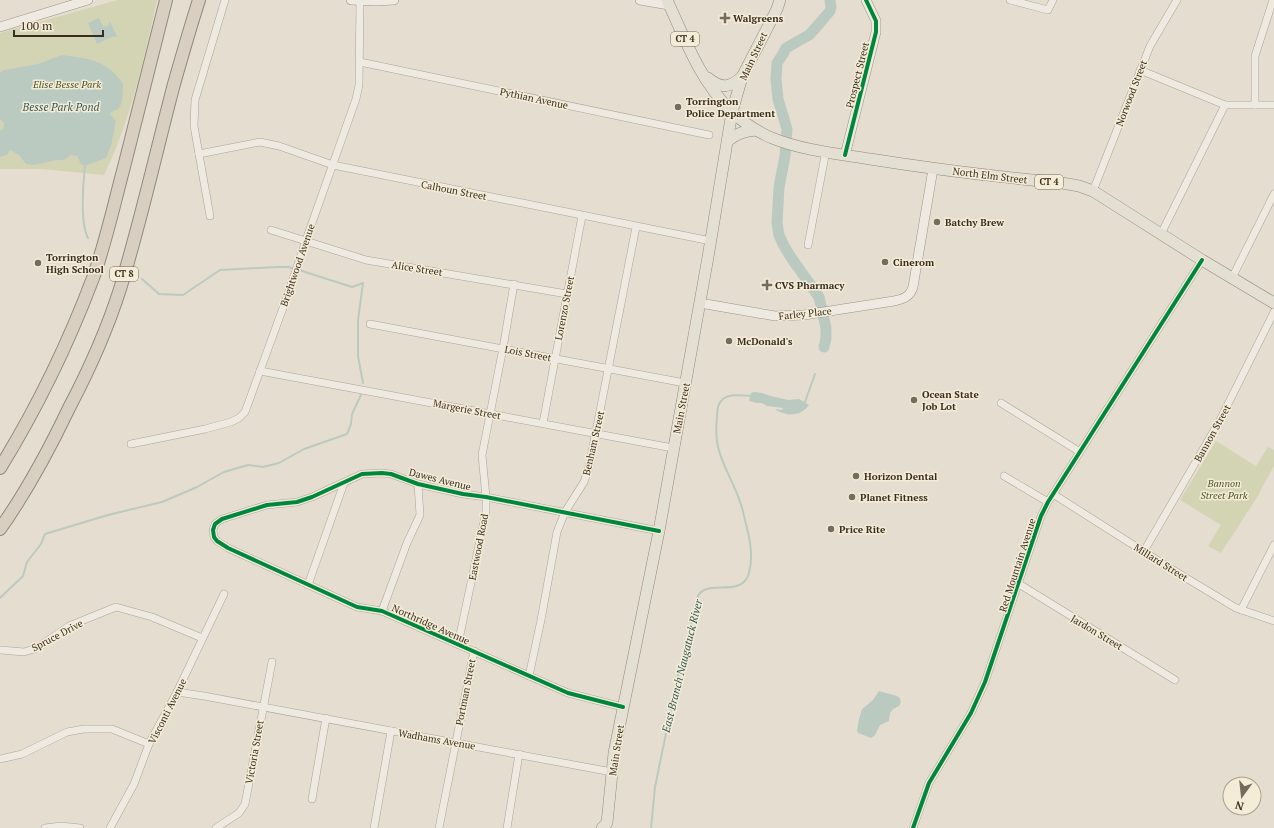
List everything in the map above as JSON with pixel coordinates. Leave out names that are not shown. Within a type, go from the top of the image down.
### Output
[{"type":"highway","name":"CT 8","points":[[0,468],[17,440],[43,390],[69,336],[93,276],[110,220],[166,0]]},
{"type":"highway","name":"CT 8","points":[[0,529],[33,477],[57,433],[80,387],[100,341],[119,290],[134,240],[175,83],[199,0]]},
{"type":"main road","points":[[0,27],[88,0]]},
{"type":"main road","points":[[357,0],[394,0]]},
{"type":"main road","points":[[640,0],[668,3]]},
{"type":"main road","name":"Main Street","points":[[606,826],[612,772],[623,707],[659,531],[729,140],[732,112],[742,77],[777,9],[780,0]]},
{"type":"main road","name":"Prospect Street","points":[[845,155],[876,32],[876,21],[866,0]]},
{"type":"main road","name":"CT 4","points":[[668,3],[700,72],[718,97],[732,112]]},
{"type":"main road","points":[[700,72],[716,85],[723,86],[734,84],[742,77]]},
{"type":"main road","name":"North Elm Street","points":[[732,112],[756,130],[772,138],[794,145],[933,169],[1079,186],[1093,191],[1202,260],[1274,303]]},
{"type":"main road","points":[[729,140],[735,135],[756,130]]},
{"type":"main road","name":"Farley Place","points":[[700,303],[774,316],[815,313],[894,301],[909,296],[913,287],[933,169]]},
{"type":"street","points":[[210,216],[194,126],[195,100],[225,0]]},
{"type":"street","name":"Brightwood Avenue","points":[[130,444],[206,429],[232,422],[240,418],[244,412],[260,371],[356,99],[359,85],[360,62],[357,0]]},
{"type":"street","points":[[1010,0],[1048,10],[1053,0]]},
{"type":"street","name":"Norwood Street","points":[[1093,191],[1150,46],[1177,0]]},
{"type":"street","points":[[1255,105],[1255,56],[1273,0]]},
{"type":"street","name":"Pythian Avenue","points":[[360,62],[709,135]]},
{"type":"street","points":[[1140,70],[1225,105],[1274,105]]},
{"type":"street","points":[[1161,234],[1225,105]]},
{"type":"street","name":"Calhoun Street","points":[[199,154],[260,142],[278,146],[333,165],[711,241]]},
{"type":"street","points":[[808,245],[826,151]]},
{"type":"street","points":[[1232,278],[1274,194]]},
{"type":"street","name":"Lorenzo Street","points":[[543,423],[582,216]]},
{"type":"street","name":"Benham Street","points":[[529,676],[557,532],[565,512],[584,482],[589,467],[636,227]]},
{"type":"street","name":"Alice Street","points":[[270,230],[366,260],[567,294]]},
{"type":"street","name":"Red Mountain Avenue","points":[[913,828],[930,783],[971,714],[985,682],[1041,516],[1048,502],[1202,260]]},
{"type":"street","name":"Eastwood Road","points":[[458,644],[486,512],[482,455],[514,284]]},
{"type":"street","name":"Bannon Street","points":[[1144,551],[1219,422],[1274,312]]},
{"type":"street","name":"Lois Street","points":[[370,324],[685,383]]},
{"type":"street","name":"Margerie Street","points":[[260,371],[673,448]]},
{"type":"street","points":[[1001,403],[1080,452]]},
{"type":"street","name":"Dawes Avenue","points":[[222,519],[267,505],[297,502],[312,497],[362,474],[382,473],[391,474],[418,484],[463,494],[486,497],[659,531]]},
{"type":"street","points":[[1004,476],[1048,502]]},
{"type":"street","points":[[308,584],[344,483]]},
{"type":"street","points":[[382,611],[407,543],[420,515],[418,484]]},
{"type":"street","name":"Millard Street","points":[[1053,494],[1241,610],[1274,621]]},
{"type":"street","name":"Northridge Avenue","points":[[222,519],[215,524],[213,530],[214,537],[217,541],[228,548],[357,607],[382,611],[568,693],[623,707]]},
{"type":"street","points":[[1241,610],[1274,545]]},
{"type":"street","name":"Jardon Street","points":[[1019,584],[1175,680]]},
{"type":"street","name":"Visconti Avenue","points":[[110,828],[134,784],[149,744],[177,692],[224,594]]},
{"type":"street","name":"Spruce Drive","points":[[0,650],[24,652],[37,648],[69,626],[116,607],[152,616],[202,638]]},
{"type":"street","name":"Portman Street","points":[[439,828],[474,651]]},
{"type":"street","name":"Victoria Street","points":[[216,828],[239,813],[245,804],[272,662]]},
{"type":"street","name":"Wadhams Avenue","points":[[177,692],[326,718],[612,772]]},
{"type":"street","points":[[312,798],[326,718]]},
{"type":"street","points":[[0,758],[22,754],[67,732],[84,729],[112,729],[149,744]]},
{"type":"street","points":[[374,828],[391,730]]},
{"type":"street","points":[[507,828],[519,754]]},
{"type":"street","points":[[45,828],[61,826],[80,828]]},
{"type":"green space","name":"Elise Besse Park","points":[[117,0],[157,0],[136,89],[122,133],[104,175],[41,169],[0,169],[0,33]]},
{"type":"green space","name":"Bannon Street Park","points":[[1216,441],[1256,466],[1268,447],[1274,450],[1274,466],[1256,499],[1221,553],[1208,546],[1221,525],[1180,500]]},
{"type":"water","points":[[99,18],[103,27],[109,25],[110,22],[117,36],[97,44],[88,23]]},
{"type":"water","name":"Besse Park Pond","points":[[62,55],[89,59],[104,65],[117,76],[123,84],[120,106],[110,114],[116,121],[111,146],[106,158],[85,166],[81,164],[77,156],[71,155],[64,160],[56,160],[34,165],[26,164],[19,155],[10,150],[7,155],[0,157],[0,131],[3,129],[4,123],[0,119],[0,73],[4,70],[38,64]]},
{"type":"water","points":[[754,392],[788,400],[799,399],[809,405],[806,409],[798,413],[785,414],[776,410],[782,410],[783,408],[767,406],[762,403],[749,401],[751,393]]},
{"type":"water","points":[[879,691],[897,696],[901,703],[891,712],[889,721],[880,725],[875,735],[871,738],[858,733],[857,730],[862,709],[873,700]]},
{"type":"waterway","name":"East Branch Naugatuck River","points":[[824,347],[826,328],[819,297],[790,256],[779,235],[777,223],[779,187],[785,156],[787,129],[778,99],[776,79],[777,63],[786,48],[809,35],[830,11],[830,0]]},
{"type":"waterway","points":[[85,166],[83,213],[85,231],[88,238]]},
{"type":"waterway","points":[[142,279],[159,294],[183,295],[220,270],[277,267],[289,267],[294,269]]},
{"type":"waterway","points":[[299,270],[352,287],[363,283],[358,320],[358,356],[363,383]]},
{"type":"waterway","name":"East Branch Naugatuck River","points":[[803,403],[805,402],[815,374]]},
{"type":"waterway","points":[[0,598],[23,576],[27,562],[41,544],[45,534],[108,515],[162,502],[197,487],[224,472],[248,465],[263,467],[279,463],[304,449],[347,434],[351,424],[352,414],[361,395]]},
{"type":"waterway","name":"East Branch Naugatuck River","points":[[651,828],[655,787],[677,680],[698,596],[702,591],[709,588],[732,587],[739,585],[745,581],[749,573],[751,552],[748,530],[741,505],[719,450],[716,427],[718,407],[724,398],[731,395],[752,396]]},
{"type":"cycle path","points":[[845,155],[876,32],[876,21],[866,0]]},
{"type":"cycle path","points":[[913,828],[929,783],[971,713],[985,682],[1041,516],[1048,502],[1202,260]]},
{"type":"cycle path","points":[[623,707],[568,693],[382,611],[357,607],[228,548],[217,541],[214,537],[213,530],[215,524],[222,519],[267,505],[297,502],[312,497],[362,474],[382,473],[391,474],[418,484],[463,494],[486,497],[659,531]]},
{"type":"place","name":"Walgreens","points":[[725,18]]},
{"type":"place","name":"Torrington Police Department","points":[[678,107]]},
{"type":"place","name":"Batchy Brew","points":[[937,222]]},
{"type":"place","name":"Cinerom","points":[[885,262]]},
{"type":"place","name":"Torrington High School","points":[[38,263]]},
{"type":"place","name":"CVS Pharmacy","points":[[767,285]]},
{"type":"place","name":"McDonald's","points":[[729,341]]},
{"type":"place","name":"Ocean State Job Lot","points":[[914,400]]},
{"type":"place","name":"Horizon Dental","points":[[856,476]]},
{"type":"place","name":"Planet Fitness","points":[[852,497]]},
{"type":"place","name":"Price Rite","points":[[831,529]]}]
